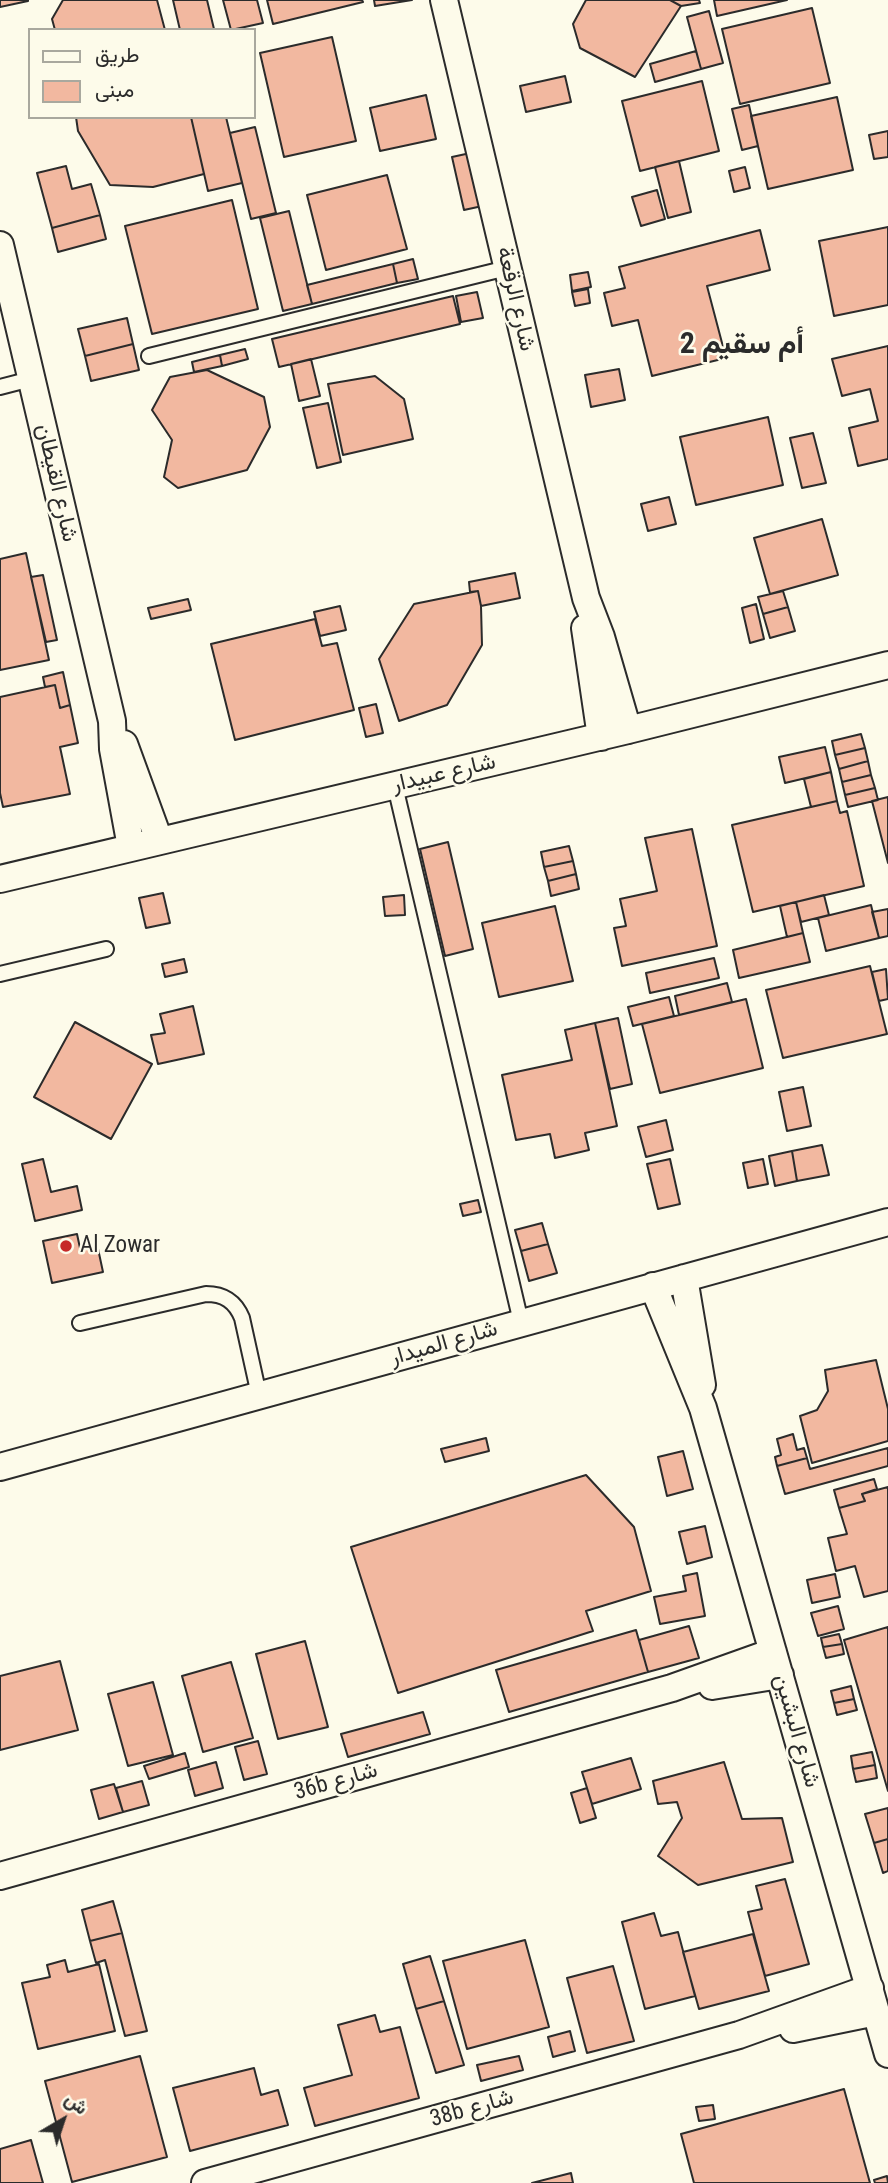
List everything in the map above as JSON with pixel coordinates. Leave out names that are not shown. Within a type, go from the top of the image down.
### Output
[{"type":"street","name":"شارع الرقعة","points":[[444,0],[586,598],[601,637],[628,730]]},
{"type":"street","name":"شارع القيطان","points":[[0,245],[112,721],[115,762],[131,847]]},
{"type":"street","name":"شارع الرقعة","points":[[586,598],[587,654],[601,737]]},
{"type":"street","name":"شارع عبيدار","points":[[0,879],[601,737],[888,665]]},
{"type":"street","name":"شارع القيطان","points":[[112,721],[159,840]]},
{"type":"street","name":"شارع الميدار","points":[[0,1467],[888,1222]]},
{"type":"street","name":"شارع البشين","points":[[684,1278],[701,1366],[703,1408]]},
{"type":"street","name":"شارع البشين","points":[[653,1286],[703,1408],[888,2054]]},
{"type":"street","name":"36b شارع","points":[[0,1876],[671,1688],[776,1664]]},
{"type":"street","name":"38b شارع","points":[[205,2183],[873,2000]]},
{"type":"lane","points":[[149,355],[508,268]]},
{"type":"lane","points":[[0,387],[32,379]]},
{"type":"lane","points":[[395,786],[521,1322]]},
{"type":"lane","points":[[0,974],[106,949]]},
{"type":"lane","points":[[80,1323],[205,1294],[224,1297],[239,1309],[259,1395]]},
{"type":"building","points":[[0,0],[28,0],[28,1],[0,7]]},
{"type":"building","points":[[63,0],[157,0],[164,28],[54,28],[52,19]]},
{"type":"building","points":[[173,0],[207,0],[214,28],[180,28]]},
{"type":"building","points":[[223,0],[257,0],[263,23],[230,28]]},
{"type":"building","points":[[267,0],[362,0],[363,2],[273,24]]},
{"type":"building","points":[[374,0],[412,0],[375,6]]},
{"type":"building","points":[[586,0],[670,0],[681,6],[635,77],[580,48],[573,24]]},
{"type":"building","points":[[670,0],[699,0],[700,3],[681,6]]},
{"type":"building","points":[[714,0],[787,0],[717,16]]},
{"type":"building","points":[[812,8],[830,83],[740,104],[722,29]]},
{"type":"building","points":[[709,11],[723,63],[701,69],[687,17]]},
{"type":"building","points":[[332,37],[356,141],[284,157],[260,53]]},
{"type":"building","points":[[696,51],[701,69],[655,82],[650,64]]},
{"type":"building","points":[[565,76],[571,102],[526,112],[520,86]]},
{"type":"building","points":[[702,81],[719,151],[640,171],[622,101]]},
{"type":"building","points":[[426,95],[436,139],[380,151],[370,108]]},
{"type":"building","points":[[837,97],[853,170],[768,189],[751,116]]},
{"type":"building","points":[[749,105],[758,146],[742,150],[732,109]]},
{"type":"building","points":[[76,119],[191,119],[204,174],[153,187],[110,185],[78,131]]},
{"type":"building","points":[[191,119],[226,119],[242,183],[208,191]]},
{"type":"building","points":[[255,127],[276,213],[251,219],[230,133]]},
{"type":"building","points":[[888,131],[888,157],[874,159],[869,135]]},
{"type":"building","points":[[475,152],[487,205],[464,210],[452,157]]},
{"type":"building","points":[[679,161],[691,212],[668,218],[655,167]]},
{"type":"building","points":[[66,166],[72,189],[91,184],[100,215],[52,228],[37,173]]},
{"type":"building","points":[[745,167],[750,188],[734,192],[729,171]]},
{"type":"building","points":[[387,175],[407,249],[326,270],[307,195]]},
{"type":"building","points":[[657,190],[665,219],[641,226],[632,197]]},
{"type":"building","points":[[232,200],[258,309],[152,334],[125,226]]},
{"type":"building","points":[[289,211],[312,304],[283,311],[260,218]]},
{"type":"building","points":[[100,215],[106,239],[58,252],[52,228]]},
{"type":"building","points":[[888,227],[888,305],[834,316],[819,241]]},
{"type":"building","points":[[760,230],[770,270],[707,286],[726,358],[652,376],[638,320],[612,326],[604,293],[625,288],[619,267]]},
{"type":"building","points":[[413,259],[418,279],[397,283],[393,264]]},
{"type":"building","points":[[393,264],[397,283],[312,304],[307,285]]},
{"type":"building","points":[[588,272],[591,287],[572,291],[570,275]]},
{"type":"building","points":[[588,289],[590,303],[575,306],[572,292]]},
{"type":"building","points":[[477,292],[483,318],[461,322],[456,296]]},
{"type":"building","points":[[453,296],[460,324],[279,367],[272,339]]},
{"type":"building","points":[[127,318],[133,344],[85,356],[78,329]]},
{"type":"building","points":[[133,344],[139,370],[91,381],[85,356]]},
{"type":"building","points":[[888,346],[888,459],[858,466],[849,428],[878,421],[870,389],[842,396],[832,359]]},
{"type":"building","points":[[245,349],[248,359],[222,366],[220,355]]},
{"type":"building","points":[[220,355],[222,366],[194,372],[192,362]]},
{"type":"building","points":[[311,359],[320,396],[299,401],[291,364]]},
{"type":"building","points":[[619,369],[625,400],[591,407],[585,375]]},
{"type":"building","points":[[207,370],[264,397],[270,427],[247,470],[178,488],[164,477],[172,440],[152,410],[170,377]]},
{"type":"building","points":[[375,376],[404,399],[413,439],[343,455],[328,384]]},
{"type":"building","points":[[328,403],[341,462],[317,468],[303,408]]},
{"type":"building","points":[[768,417],[783,485],[696,505],[680,437]]},
{"type":"building","points":[[813,433],[826,483],[802,488],[790,438]]},
{"type":"building","points":[[669,497],[676,524],[648,531],[641,504]]},
{"type":"building","points":[[822,519],[838,575],[770,594],[754,538]]},
{"type":"building","points":[[26,553],[49,660],[0,670],[0,559]]},
{"type":"building","points":[[515,573],[520,598],[481,606],[478,591],[470,592],[469,582]]},
{"type":"building","points":[[43,575],[57,640],[46,642],[31,577]]},
{"type":"building","points":[[478,591],[482,645],[447,705],[399,721],[379,659],[414,604]]},
{"type":"building","points":[[783,591],[788,607],[763,614],[758,597]]},
{"type":"building","points":[[188,599],[191,610],[151,619],[148,608]]},
{"type":"building","points":[[756,604],[764,639],[750,643],[742,608]]},
{"type":"building","points":[[340,606],[346,630],[320,636],[314,612]]},
{"type":"building","points":[[788,607],[795,631],[770,638],[763,614]]},
{"type":"building","points":[[315,619],[322,646],[337,643],[354,710],[235,740],[211,644]]},
{"type":"building","points":[[63,672],[70,705],[60,708],[55,685],[45,687],[43,677]]},
{"type":"building","points":[[55,685],[60,708],[70,705],[78,743],[60,747],[70,794],[3,807],[0,793],[0,697]]},
{"type":"building","points":[[376,704],[383,733],[366,737],[359,708]]},
{"type":"building","points":[[861,734],[865,748],[835,755],[832,741]]},
{"type":"building","points":[[825,747],[831,772],[785,783],[779,757]]},
{"type":"building","points":[[865,748],[868,761],[839,769],[835,755]]},
{"type":"building","points":[[868,761],[871,775],[842,782],[839,769]]},
{"type":"building","points":[[831,772],[837,801],[811,807],[804,779]]},
{"type":"building","points":[[871,775],[875,788],[845,795],[842,782]]},
{"type":"building","points":[[875,788],[878,800],[848,807],[845,795]]},
{"type":"building","points":[[888,797],[888,863],[872,801]]},
{"type":"building","points":[[837,801],[840,813],[847,811],[864,886],[753,912],[732,825]]},
{"type":"building","points":[[692,829],[717,946],[622,966],[614,928],[626,926],[620,899],[657,891],[645,838]]},
{"type":"building","points":[[448,842],[473,949],[445,956],[420,849]]},
{"type":"building","points":[[569,846],[573,861],[544,867],[541,852]]},
{"type":"building","points":[[573,861],[576,874],[548,881],[544,867]]},
{"type":"building","points":[[576,874],[579,889],[551,896],[548,881]]},
{"type":"building","points":[[163,893],[170,923],[146,928],[139,898]]},
{"type":"building","points":[[404,895],[405,915],[385,916],[383,897]]},
{"type":"building","points":[[824,895],[829,915],[801,922],[796,902]]},
{"type":"building","points":[[796,902],[803,933],[787,937],[780,906]]},
{"type":"building","points":[[871,905],[879,938],[826,951],[818,918]]},
{"type":"building","points":[[555,906],[573,981],[499,997],[482,923]]},
{"type":"building","points":[[888,909],[888,936],[879,938],[872,912]]},
{"type":"building","points":[[803,933],[810,962],[739,978],[733,950]]},
{"type":"building","points":[[714,958],[719,978],[650,993],[646,973]]},
{"type":"building","points":[[184,959],[187,972],[165,977],[162,964]]},
{"type":"building","points":[[870,966],[887,1034],[783,1058],[766,990]]},
{"type":"building","points":[[886,969],[888,999],[879,1001],[872,972]]},
{"type":"building","points":[[727,983],[732,1002],[679,1015],[675,996]]},
{"type":"building","points":[[669,997],[674,1016],[633,1026],[628,1007]]},
{"type":"building","points":[[746,999],[763,1068],[660,1093],[642,1024]]},
{"type":"building","points":[[193,1006],[204,1054],[158,1064],[151,1035],[165,1033],[160,1014]]},
{"type":"building","points":[[618,1018],[632,1084],[610,1089],[595,1023]]},
{"type":"building","points":[[75,1022],[152,1064],[111,1139],[34,1097]]},
{"type":"building","points":[[595,1023],[617,1126],[585,1133],[589,1150],[555,1158],[550,1134],[516,1140],[502,1075],[572,1060],[565,1030]]},
{"type":"building","points":[[803,1087],[811,1126],[787,1131],[779,1092]]},
{"type":"building","points":[[666,1120],[673,1150],[646,1157],[638,1127]]},
{"type":"building","points":[[822,1145],[829,1175],[797,1181],[792,1151]]},
{"type":"building","points":[[792,1151],[797,1181],[775,1186],[769,1156]]},
{"type":"building","points":[[43,1159],[51,1192],[77,1186],[82,1210],[35,1221],[22,1164]]},
{"type":"building","points":[[670,1159],[680,1204],[658,1209],[647,1164]]},
{"type":"building","points":[[763,1159],[768,1184],[748,1188],[743,1163]]},
{"type":"building","points":[[478,1200],[481,1212],[463,1216],[460,1204]]},
{"type":"building","points":[[542,1223],[548,1244],[521,1251],[515,1230]]},
{"type":"building","points":[[77,1234],[80,1248],[97,1244],[103,1272],[52,1283],[43,1241]]},
{"type":"building","points":[[548,1244],[557,1273],[529,1281],[521,1251]]},
{"type":"building","points":[[876,1360],[888,1409],[888,1441],[812,1463],[800,1416],[817,1410],[828,1391],[825,1370]]},
{"type":"building","points":[[793,1434],[797,1450],[804,1448],[807,1458],[777,1466],[775,1457],[781,1455],[777,1439]]},
{"type":"building","points":[[486,1438],[489,1451],[445,1462],[441,1449]]},
{"type":"building","points":[[888,1448],[888,1466],[785,1494],[777,1466],[807,1458],[810,1469]]},
{"type":"building","points":[[683,1451],[693,1489],[667,1496],[658,1457]]},
{"type":"building","points":[[586,1475],[634,1527],[651,1591],[586,1611],[593,1631],[398,1693],[351,1547]]},
{"type":"building","points":[[874,1479],[877,1489],[862,1494],[865,1501],[839,1508],[834,1490]]},
{"type":"building","points":[[888,1487],[888,1591],[864,1597],[855,1566],[836,1571],[828,1538],[847,1534],[839,1508],[865,1501],[862,1494]]},
{"type":"building","points":[[705,1526],[712,1557],[687,1564],[679,1532]]},
{"type":"building","points":[[697,1573],[705,1616],[660,1624],[654,1597],[686,1591],[683,1576]]},
{"type":"building","points":[[835,1574],[840,1597],[812,1603],[807,1580]]},
{"type":"building","points":[[838,1606],[844,1629],[818,1636],[811,1613]]},
{"type":"building","points":[[689,1626],[699,1658],[648,1672],[639,1640]]},
{"type":"building","points":[[888,1627],[888,1791],[844,1640]]},
{"type":"building","points":[[636,1630],[648,1672],[509,1712],[496,1670]]},
{"type":"building","points":[[839,1634],[842,1644],[823,1647],[821,1638]]},
{"type":"building","points":[[305,1641],[328,1727],[278,1739],[256,1654]]},
{"type":"building","points":[[842,1644],[844,1654],[826,1658],[823,1647]]},
{"type":"building","points":[[60,1661],[78,1730],[0,1750],[0,1676]]},
{"type":"building","points":[[231,1662],[253,1738],[203,1752],[182,1676]]},
{"type":"building","points":[[153,1682],[173,1755],[128,1766],[108,1694]]},
{"type":"building","points":[[851,1686],[854,1699],[834,1703],[831,1691]]},
{"type":"building","points":[[854,1699],[857,1710],[837,1715],[834,1703]]},
{"type":"building","points":[[423,1712],[430,1734],[348,1757],[341,1734]]},
{"type":"building","points":[[258,1741],[267,1774],[244,1780],[235,1747]]},
{"type":"building","points":[[872,1752],[875,1765],[853,1769],[851,1756]]},
{"type":"building","points":[[185,1753],[189,1767],[149,1779],[144,1766]]},
{"type":"building","points":[[631,1758],[641,1789],[592,1804],[582,1772]]},
{"type":"building","points":[[216,1762],[223,1788],[195,1796],[188,1770]]},
{"type":"building","points":[[724,1762],[742,1819],[782,1818],[793,1862],[698,1885],[658,1856],[682,1818],[677,1802],[658,1804],[653,1781]]},
{"type":"building","points":[[875,1765],[877,1778],[856,1782],[853,1769]]},
{"type":"building","points":[[142,1781],[149,1805],[123,1812],[116,1788]]},
{"type":"building","points":[[114,1784],[123,1812],[99,1819],[91,1790]]},
{"type":"building","points":[[587,1788],[596,1818],[580,1823],[571,1793]]},
{"type":"building","points":[[888,1808],[888,1839],[874,1843],[865,1814]]},
{"type":"building","points":[[888,1839],[888,1871],[883,1873],[874,1843]]},
{"type":"building","points":[[785,1879],[809,1964],[765,1976],[748,1912],[762,1909],[756,1886]]},
{"type":"building","points":[[113,1901],[122,1933],[90,1941],[82,1910]]},
{"type":"building","points":[[654,1913],[661,1936],[678,1932],[695,1996],[645,2009],[622,1922]]},
{"type":"building","points":[[122,1933],[147,2031],[125,2036],[105,1960],[96,1963],[90,1941]]},
{"type":"building","points":[[753,1934],[769,1991],[699,2009],[683,1952]]},
{"type":"building","points":[[525,1940],[549,2027],[467,2049],[443,1961]]},
{"type":"building","points":[[430,1956],[444,2001],[416,2009],[403,1964]]},
{"type":"building","points":[[65,1960],[68,1972],[99,1964],[115,2031],[38,2049],[22,1983],[50,1977],[47,1965]]},
{"type":"building","points":[[613,1966],[634,2041],[587,2053],[567,1978]]},
{"type":"building","points":[[444,2001],[464,2065],[436,2073],[416,2009]]},
{"type":"building","points":[[375,2015],[380,2032],[400,2027],[419,2098],[315,2126],[304,2088],[352,2075],[338,2025]]},
{"type":"building","points":[[570,2031],[575,2051],[553,2057],[548,2037]]},
{"type":"building","points":[[140,2056],[167,2157],[72,2182],[45,2081]]},
{"type":"building","points":[[519,2056],[523,2070],[481,2081],[477,2065]]},
{"type":"building","points":[[254,2068],[261,2095],[278,2090],[288,2125],[190,2151],[173,2088]]},
{"type":"building","points":[[844,2089],[870,2183],[694,2183],[681,2134]]},
{"type":"building","points":[[713,2105],[715,2119],[699,2121],[696,2107]]},
{"type":"building","points":[[31,2140],[43,2183],[0,2183],[0,2149]]},
{"type":"building","points":[[571,2173],[573,2183],[532,2183]]},
{"type":"building","points":[[887,2176],[888,2183],[875,2183],[874,2180]]},
{"type":"place","name":"Al Zowar","points":[[66,1246]]},
{"type":"district","name":"أم سقيم 2","points":[[742,345]]}]
